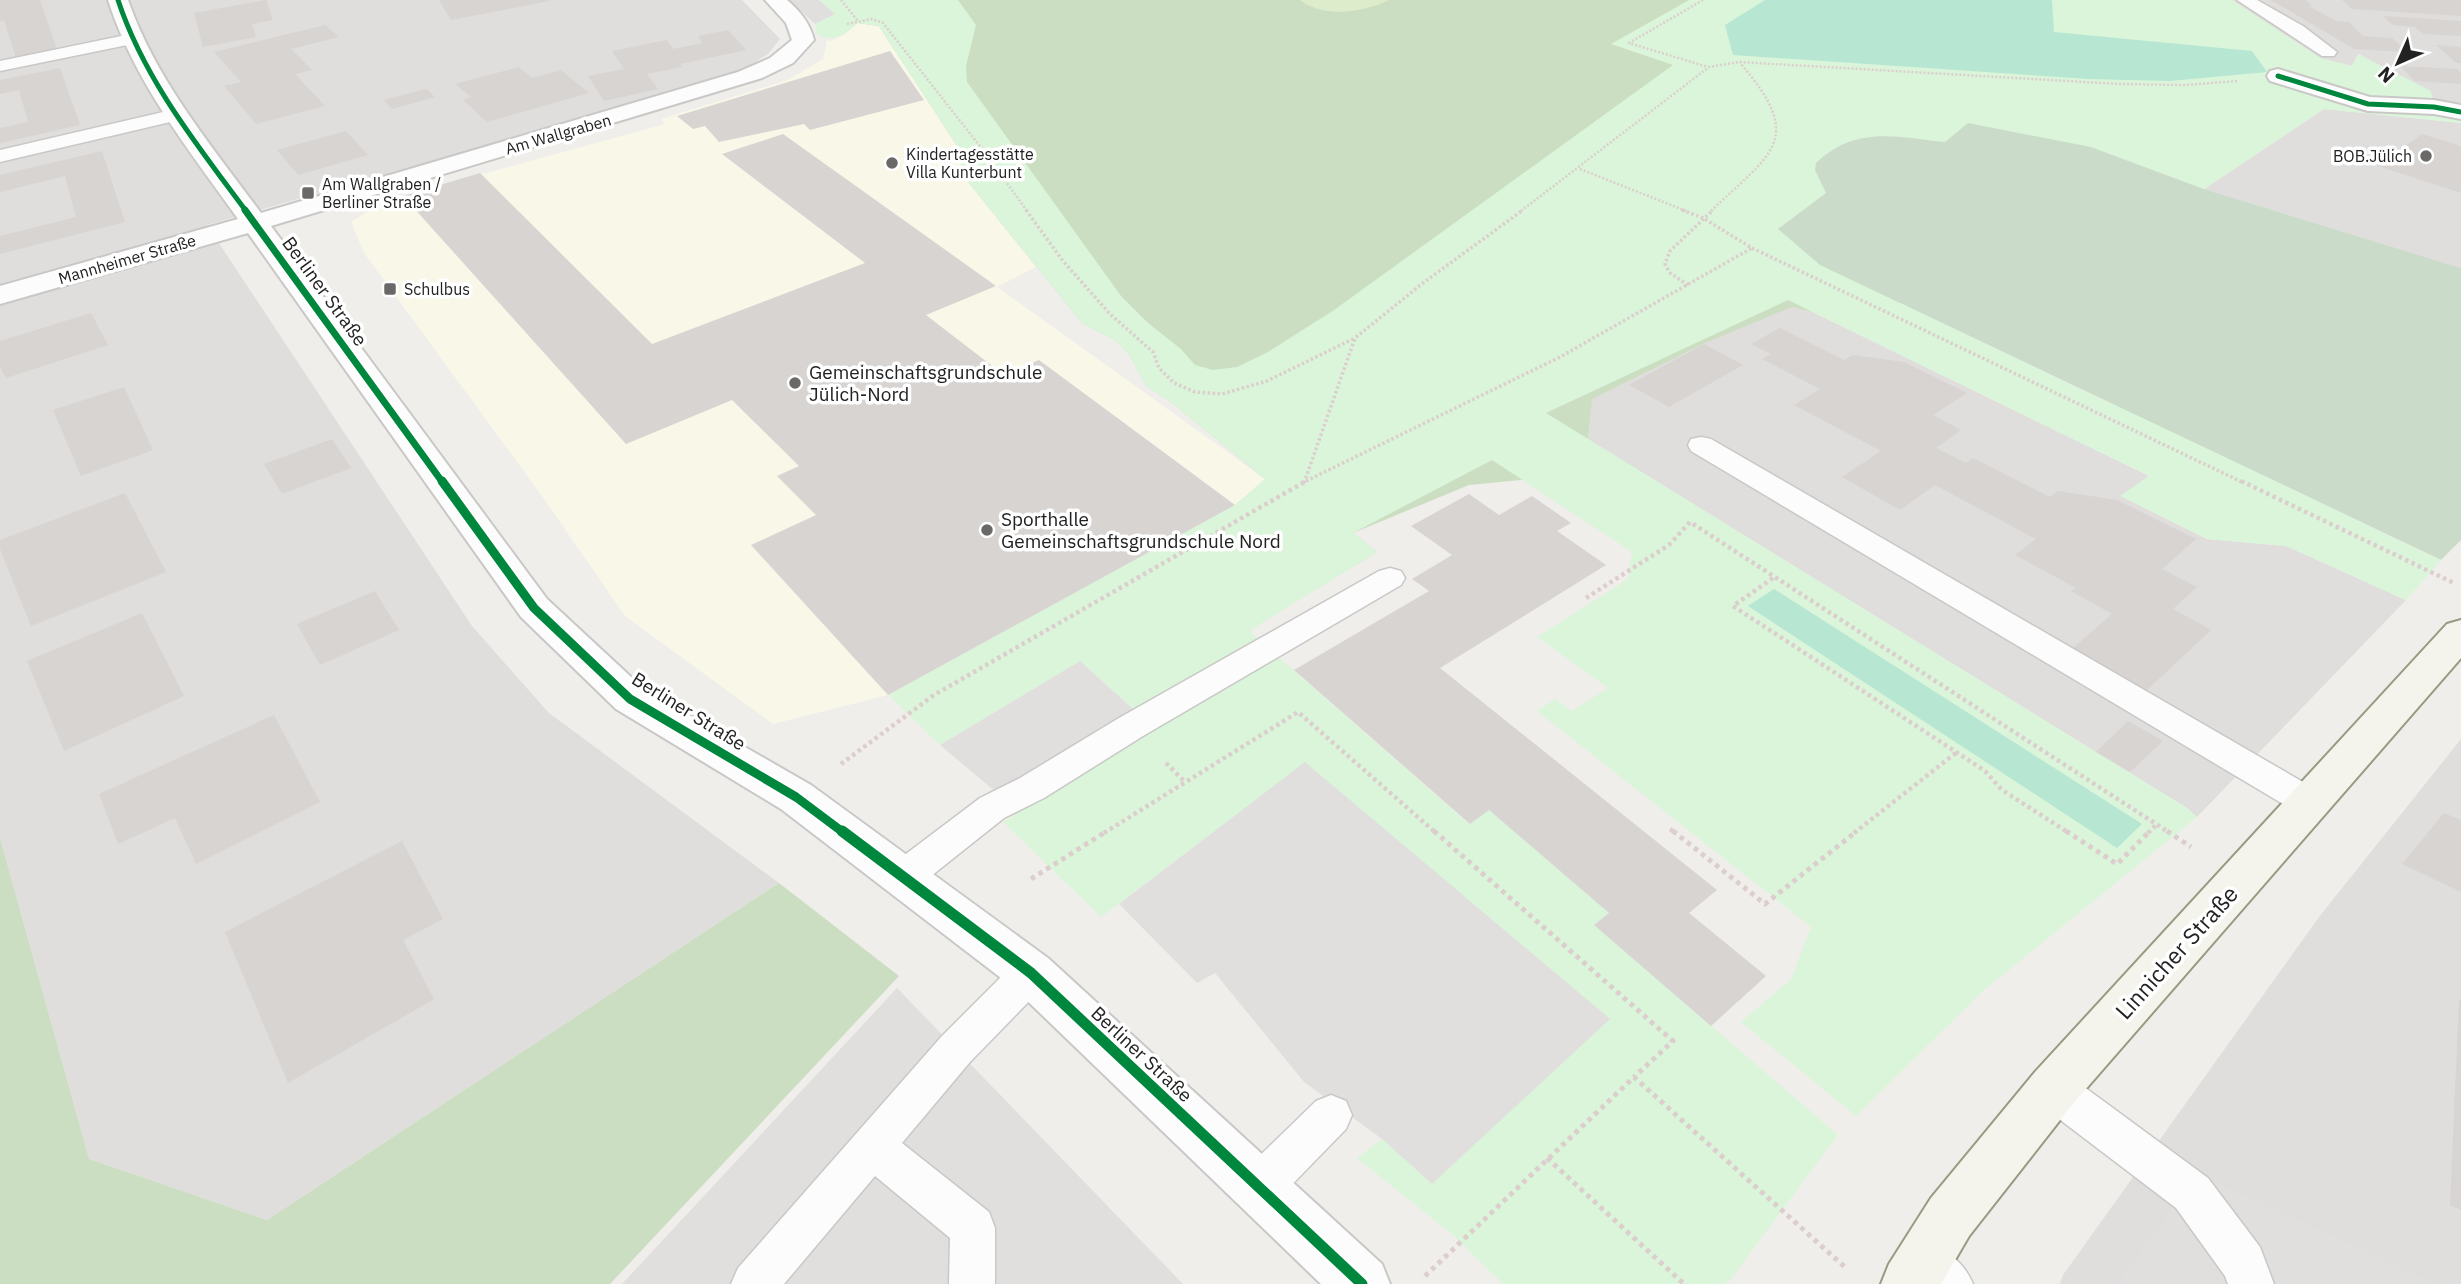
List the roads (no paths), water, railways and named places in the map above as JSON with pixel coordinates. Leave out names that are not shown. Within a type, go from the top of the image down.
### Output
[{"type":"main road","name":"Linnicher Straße","points":[[1927,1277],[1950,1217],[2053,1089],[2461,633]]},
{"type":"street","name":"Berliner Straße","points":[[118,0],[131,39],[176,115],[534,608],[631,699],[796,797],[1031,973],[1362,1284]]},
{"type":"street","name":"Am Wallgraben","points":[[254,223],[717,87],[771,67],[795,51],[803,40],[801,28],[795,19],[775,0]]},
{"type":"street","points":[[2278,76],[2368,104],[2434,107],[2461,112]]},
{"type":"street","name":"Mannheimer Straße","points":[[0,295],[254,223]]},
{"type":"lane","points":[[2245,0],[2297,30],[2328,52]]},
{"type":"lane","points":[[0,66],[131,39]]},
{"type":"lane","points":[[0,156],[176,115]]},
{"type":"lane","points":[[1701,445],[2309,803]]},
{"type":"lane","points":[[903,877],[992,808],[1032,788],[1131,727],[1390,578]]},
{"type":"lane","points":[[754,1284],[956,1049],[1031,973]]},
{"type":"lane","points":[[2053,1089],[2192,1193],[2244,1263],[2251,1284]]},
{"type":"lane","points":[[1259,1187],[1331,1115]]},
{"type":"lane","points":[[872,1146],[973,1228],[972,1284]]},
{"type":"place","name":"BOB.Jülich","points":[[2426,156]]},
{"type":"place","name":"Kindertagesstätte Villa Kunterbunt","points":[[892,163]]},
{"type":"place","name":"Am Wallgraben / Berliner Straße","points":[[308,193]]},
{"type":"place","name":"Schulbus","points":[[390,289]]},
{"type":"place","name":"Gemeinschaftsgrundschule Jülich-Nord","points":[[795,383]]},
{"type":"place","name":"Sporthalle Gemeinschaftsgrundschule Nord","points":[[987,530]]}]
